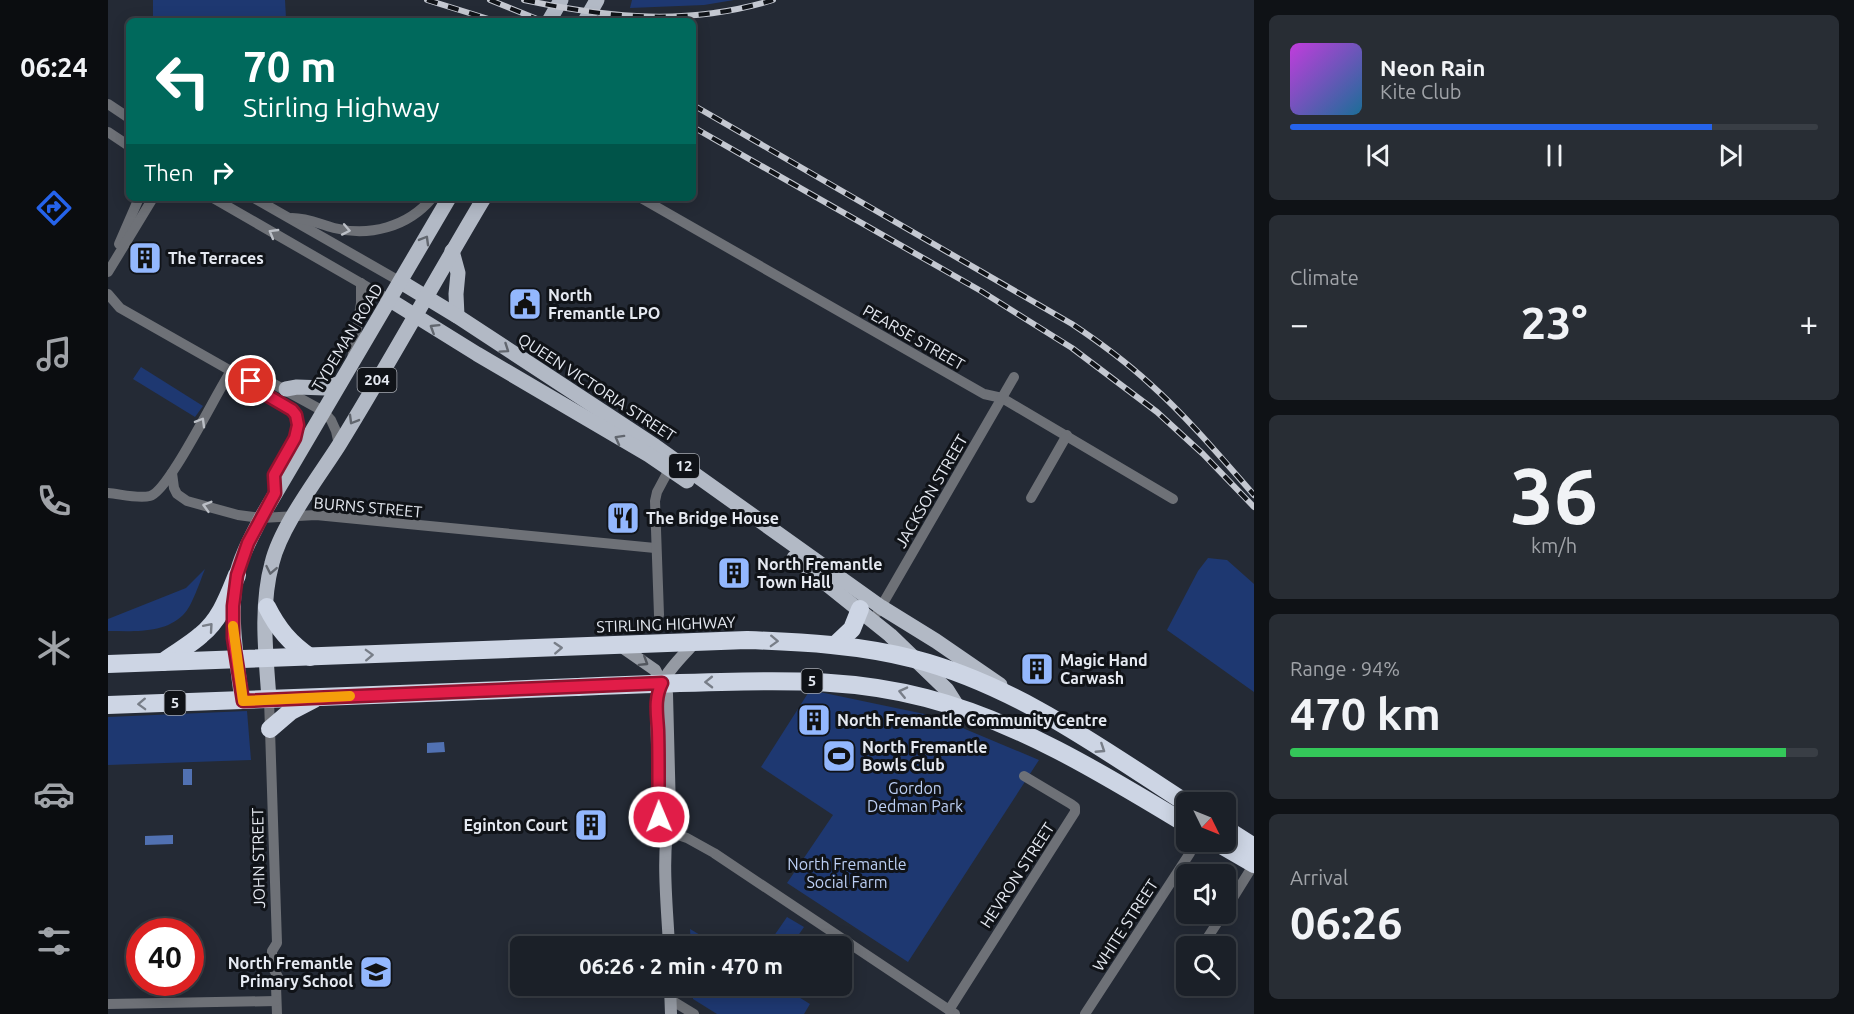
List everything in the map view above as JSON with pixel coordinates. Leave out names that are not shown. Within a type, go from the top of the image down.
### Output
[{"type":"highway","points":[[163,662],[202,635],[214,621],[237,575]]},
{"type":"highway","points":[[267,607],[288,640],[310,657]]},
{"type":"highway","points":[[835,645],[871,612]]},
{"type":"highway","name":"STIRLING HIGHWAY","points":[[108,664],[747,640],[835,645],[915,659],[978,681],[1029,705],[1074,731],[1176,797]]},
{"type":"highway","name":"5","points":[[108,705],[662,683],[784,680],[844,682],[928,698],[1010,729],[1073,758],[1176,818]]},
{"type":"highway","points":[[270,729],[291,711],[318,697]]},
{"type":"highway","points":[[1236,835],[1254,847]]},
{"type":"highway","points":[[1233,852],[1254,864]]},
{"type":"main road","points":[[551,18],[561,0]]},
{"type":"main road","points":[[587,18],[597,0]]},
{"type":"main road","name":"TYDEMAN ROAD","points":[[243,701],[233,638],[233,616],[237,575],[248,543],[275,493],[447,201]]},
{"type":"main road","name":"204","points":[[266,659],[267,607],[272,563],[282,536],[339,445],[482,201]]},
{"type":"main road","points":[[452,252],[458,273],[457,316]]},
{"type":"main road","name":"QUEEN VICTORIA STREET","points":[[401,282],[457,316],[672,465],[871,612],[915,659]]},
{"type":"main road","name":"QUEEN VICTORIA STREET","points":[[390,300],[672,465],[798,561],[871,612],[940,643],[1029,705]]},
{"type":"main road","points":[[286,389],[325,388],[340,383]]},
{"type":"main road","points":[[266,659],[269,699]]},
{"type":"main road","name":"12","points":[[915,659],[947,690],[960,709]]},
{"type":"street","points":[[108,104],[126,116]]},
{"type":"street","points":[[108,132],[126,144]]},
{"type":"street","points":[[108,262],[138,201]]},
{"type":"street","points":[[108,272],[151,201]]},
{"type":"street","name":"QUEEN VICTORIA STREET","points":[[218,201],[390,300]]},
{"type":"street","name":"QUEEN VICTORIA STREET","points":[[259,201],[401,282]]},
{"type":"street","points":[[289,218],[311,220],[355,232],[376,230],[405,220],[428,201]]},
{"type":"street","name":"PEARSE STREET","points":[[646,201],[984,394],[1002,398],[1173,498]]},
{"type":"street","points":[[352,363],[361,303],[361,283]]},
{"type":"street","points":[[108,294],[120,308],[251,381],[263,393],[292,410],[297,419],[298,432],[274,475],[275,493]]},
{"type":"street","points":[[108,306],[120,308]]},
{"type":"street","points":[[108,493],[150,496],[156,493],[172,473],[231,371]]},
{"type":"street","name":"JACKSON STREET","points":[[871,612],[1014,377]]},
{"type":"street","points":[[251,381],[273,383],[323,411],[336,431],[339,445]]},
{"type":"street","points":[[1031,498],[1067,435]]},
{"type":"street","points":[[659,615],[656,496],[672,465]]},
{"type":"street","name":"BURNS STREET","points":[[172,473],[174,488],[182,499],[238,515],[261,518],[316,515],[656,548]]},
{"type":"street","points":[[669,936],[666,831],[659,817],[657,693],[671,666],[695,642]]},
{"type":"street","points":[[620,645],[651,666],[658,673],[662,683]]},
{"type":"street","name":"JOHN STREET","points":[[269,699],[277,943],[272,951],[272,966],[278,977],[277,1014]]},
{"type":"street","name":"HEVRON STREET","points":[[952,1012],[1075,812],[1075,807],[1071,804],[1024,776]]},
{"type":"street","points":[[666,831],[687,838],[714,853],[952,1012]]},
{"type":"street","name":"WHITE STREET","points":[[1085,1014],[1190,853]]},
{"type":"street","points":[[1236,893],[1254,864]]},
{"type":"street","points":[[671,996],[671,1014]]},
{"type":"street","points":[[671,1000],[693,1014]]},
{"type":"street","points":[[108,1004],[276,1001]]},
{"type":"green space","points":[[153,0],[285,0],[286,18],[153,18]]},
{"type":"green space","points":[[632,0],[734,0],[704,5],[630,8]]},
{"type":"green space","points":[[141,367],[203,406],[195,417],[133,379]]},
{"type":"green space","points":[[1208,558],[1227,560],[1254,584],[1254,692],[1167,630],[1198,571]]},
{"type":"green space","points":[[205,569],[190,606],[175,621],[167,626],[148,630],[108,631],[108,619],[186,588]]},
{"type":"green space","name":"Gordon Dedman Park","points":[[810,690],[934,716],[1039,760],[908,962],[787,883],[833,815],[761,767]]},
{"type":"green space","points":[[247,711],[251,760],[108,765],[108,717]]},
{"type":"green space","points":[[787,917],[804,927],[798,936],[774,936]]},
{"type":"green space","points":[[690,929],[702,936],[690,936]]},
{"type":"green space","points":[[693,996],[797,996],[810,1004],[804,1014],[717,1014],[693,999]]},
{"type":"shaded area","points":[[444,742],[445,752],[427,753],[427,743]]},
{"type":"shaded area","points":[[183,769],[192,769],[192,785],[183,785]]},
{"type":"shaded area","points":[[173,835],[173,844],[145,845],[145,836]]},
{"type":"railway","points":[[427,0],[485,18]]},
{"type":"railway","points":[[490,0],[535,18]]},
{"type":"railway","points":[[524,0],[587,11],[648,16],[710,14],[773,0]]},
{"type":"railway","points":[[696,107],[1072,324],[1131,367],[1163,396],[1254,495]]},
{"type":"railway","points":[[696,129],[981,291],[1072,348],[1157,412],[1203,454],[1254,507]]},
{"type":"slow traffic","points":[[233,626],[243,701],[350,696]]},
{"type":"place","name":"The Terraces","points":[[145,258]]},
{"type":"place","name":"North Fremantle LPO","points":[[525,304]]},
{"type":"place","name":"The Bridge House","points":[[623,518]]},
{"type":"place","name":"North Fremantle Town Hall","points":[[734,573]]},
{"type":"place","name":"Magic Hand Carwash","points":[[1037,669]]},
{"type":"place","name":"North Fremantle Community Centre","points":[[814,720]]},
{"type":"place","name":"North Fremantle Bowls Club","points":[[839,756]]},
{"type":"place","name":"Eginton Court","points":[[591,825]]},
{"type":"place","name":"North Fremantle Primary School","points":[[376,972]]},
{"type":"route","points":[[251,381],[263,393],[292,410],[296,415],[298,432],[274,475],[275,493],[248,543],[237,575],[233,606],[233,638],[243,701],[662,683],[657,693],[656,708],[659,817]]},
{"type":"park label","name":"North Fremantle Social Farm","points":[[847,873]]}]
